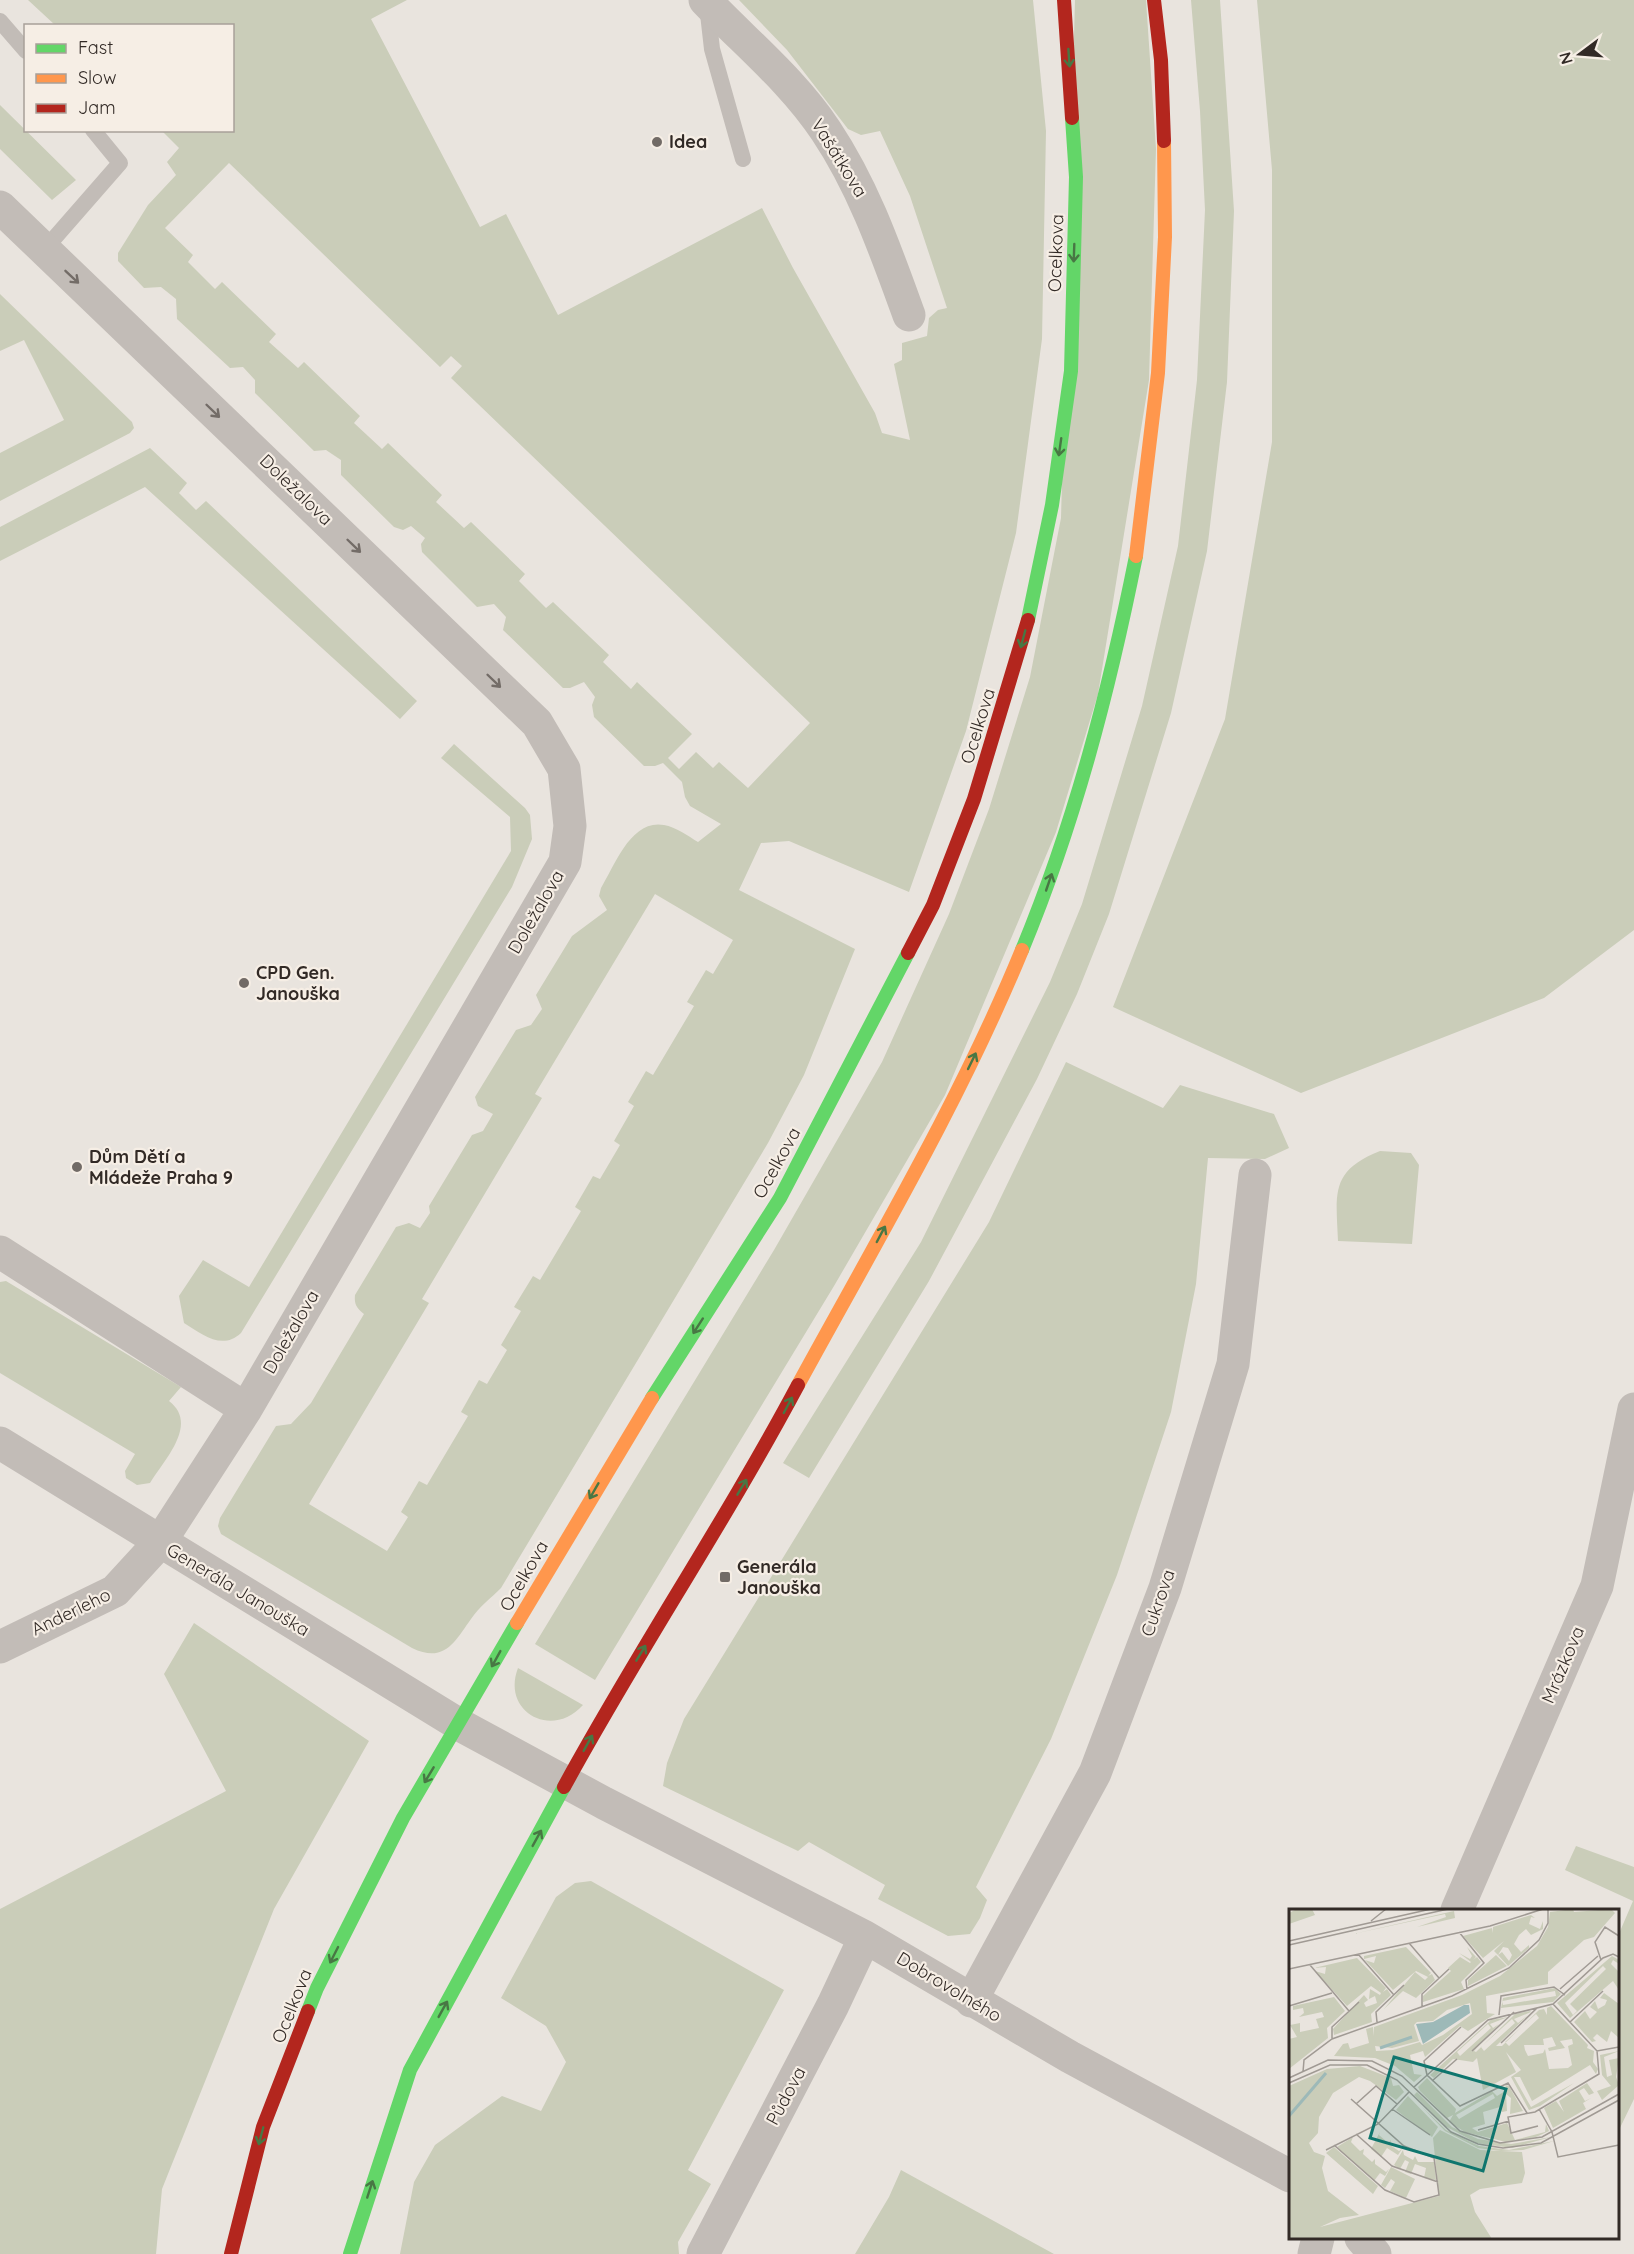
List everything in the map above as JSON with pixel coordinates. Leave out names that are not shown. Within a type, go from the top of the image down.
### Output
[{"type":"street","name":"Ocelkova","points":[[231,2254],[263,2127],[317,1988],[403,1818],[460,1725],[615,1456],[780,1198],[933,905],[974,799],[1024,638],[1052,505],[1071,371],[1076,177],[1064,0]]},
{"type":"street","points":[[350,2254],[410,2070],[610,1703],[764,1449],[948,1109],[1007,988],[1044,897],[1081,789],[1115,662],[1138,544],[1158,373],[1165,237],[1165,155],[1161,60],[1154,0]]},
{"type":"street","name":"Vašátkova","points":[[706,1],[767,59],[826,131],[869,208],[909,315]]},
{"type":"street","name":"Doležalova","points":[[0,207],[529,715],[537,723],[564,769],[570,826],[565,862],[246,1409],[160,1542]]},
{"type":"street","name":"Cukrova","points":[[971,2001],[1095,1773],[1165,1588],[1233,1364],[1256,1175]]},
{"type":"street","points":[[0,1252],[246,1409]]},
{"type":"street","name":"Mrázkova","points":[[1459,1909],[1597,1586],[1634,1409]]},
{"type":"street","name":"Generála Janouška","points":[[0,1443],[460,1725],[604,1803]]},
{"type":"street","name":"Anderleho","points":[[0,1647],[115,1591],[160,1542]]},
{"type":"street","name":"Dobrovolného","points":[[604,1803],[864,1937],[1070,2058],[1289,2175]]},
{"type":"street","name":"Půdova","points":[[703,2254],[833,2005],[864,1937]]},
{"type":"street","points":[[1314,2254],[1318,2239]]},
{"type":"street","points":[[1362,2239],[1375,2254]]},
{"type":"lane","points":[[706,1],[712,49],[743,159]]},
{"type":"lane","points":[[0,21],[24,49]]},
{"type":"lane","points":[[44,250],[120,163],[95,132]]},
{"type":"green space","points":[[28,0],[407,0],[371,19],[480,227],[506,214],[558,315],[762,208],[793,268],[875,413],[882,433],[910,440],[894,364],[902,360],[902,343],[927,336],[929,318],[938,310],[947,308],[910,196],[880,131],[861,135],[848,129],[787,50],[739,0],[1033,0],[1046,131],[1042,339],[1016,533],[966,731],[909,892],[789,841],[761,843],[739,890],[855,949],[804,1075],[768,1143],[501,1588],[478,1610],[454,1642],[441,1652],[423,1652],[412,1648],[221,1534],[218,1526],[220,1518],[276,1426],[291,1424],[311,1403],[364,1314],[356,1306],[355,1295],[396,1227],[409,1223],[420,1228],[430,1213],[429,1206],[472,1135],[483,1131],[493,1114],[478,1106],[475,1097],[516,1030],[531,1025],[542,1009],[536,995],[572,936],[607,910],[599,896],[601,888],[625,846],[642,829],[652,825],[673,828],[698,842],[721,824],[690,806],[685,797],[682,782],[663,763],[644,766],[594,717],[592,705],[595,697],[584,682],[570,688],[563,688],[503,630],[506,617],[494,604],[477,607],[422,552],[421,544],[425,538],[411,526],[403,530],[394,527],[341,475],[341,460],[326,450],[314,451],[255,393],[255,380],[243,367],[230,368],[177,319],[176,299],[161,287],[144,288],[118,261],[118,253],[148,205],[176,175],[167,162],[179,148],[163,132],[234,132],[234,24],[54,24]],"holes":[[[229,163],[440,367],[451,356],[462,366],[451,378],[810,723],[748,788],[719,762],[713,768],[696,752],[679,769],[668,758],[692,734],[637,682],[631,689],[603,662],[609,655],[553,602],[546,608],[519,581],[525,574],[471,522],[464,528],[436,502],[442,495],[388,443],[382,449],[354,423],[360,416],[304,362],[298,368],[269,342],[276,334],[222,282],[215,289],[188,262],[193,255],[165,228]],[[655,894],[733,940],[713,974],[706,970],[687,1002],[694,1006],[653,1075],[646,1071],[628,1102],[634,1106],[614,1141],[620,1145],[600,1179],[593,1176],[575,1207],[581,1211],[540,1280],[533,1276],[514,1307],[521,1311],[501,1345],[507,1350],[487,1384],[479,1380],[461,1412],[468,1416],[427,1485],[419,1481],[401,1512],[408,1517],[387,1551],[309,1504],[429,1303],[422,1299],[542,1098],[535,1094]]]},
{"type":"green space","points":[[1075,0],[1146,0],[1156,149],[1149,380],[1098,694],[1056,832],[945,1095],[834,1286],[595,1680],[535,1644],[774,1250],[882,1062],[949,914],[989,809],[1030,677],[1061,518]]},
{"type":"green space","points":[[1191,0],[1220,0],[1234,211],[1227,382],[1207,551],[1171,713],[1109,914],[1077,994],[1037,1079],[929,1281],[809,1478],[783,1463],[921,1242],[1050,982],[1082,904],[1142,706],[1178,546],[1197,380],[1205,210]]},
{"type":"green space","points":[[1257,0],[1634,0],[1634,930],[1544,998],[1301,1093],[1113,1007],[1225,719],[1272,442],[1272,170]]},
{"type":"green space","points":[[0,105],[24,129],[24,132],[27,132],[76,180],[52,200],[0,149]]},
{"type":"green space","points":[[0,294],[132,422],[134,428],[130,433],[0,501],[0,453],[64,420],[24,340],[0,351]]},
{"type":"green space","points":[[150,448],[187,483],[179,493],[196,510],[206,501],[417,701],[400,719],[145,487],[0,561],[0,527]]},
{"type":"green space","points":[[454,744],[525,808],[530,815],[532,839],[512,887],[241,1333],[227,1341],[212,1339],[184,1323],[179,1296],[203,1260],[249,1287],[511,851],[510,817],[441,758]]},
{"type":"green space","points":[[1066,1062],[1163,1108],[1180,1085],[1274,1114],[1289,1148],[1265,1159],[1208,1158],[1196,1284],[1171,1412],[1117,1575],[1051,1739],[976,1887],[987,1900],[980,1918],[970,1934],[948,1936],[878,1899],[885,1885],[809,1842],[798,1851],[663,1786],[667,1763],[684,1719],[989,1222]]},
{"type":"green space","points":[[1380,1151],[1411,1153],[1419,1165],[1412,1244],[1338,1241],[1337,1197],[1344,1176],[1352,1167]]},
{"type":"green space","points":[[6,1281],[181,1387],[169,1401],[177,1410],[181,1420],[180,1431],[171,1453],[150,1483],[137,1485],[126,1478],[125,1471],[135,1454],[0,1373],[0,1282]]},
{"type":"green space","points":[[194,1623],[369,1741],[274,1909],[162,2189],[156,2254],[0,2254],[0,1909],[226,1791],[164,1674]]},
{"type":"green space","points":[[518,1668],[583,1705],[571,1715],[557,1720],[544,1720],[533,1716],[523,1708],[517,1697],[515,1684]]},
{"type":"green space","points":[[1576,1846],[1634,1867],[1634,2099],[1619,2130],[1619,1934],[1633,1901],[1565,1870]]},
{"type":"green space","points":[[591,1881],[784,1990],[688,2170],[711,2184],[678,2242],[679,2254],[400,2254],[414,2182],[435,2145],[502,2096],[541,2111],[566,2062],[546,2026],[501,1998],[556,1897],[575,1883]]},
{"type":"green space","points":[[901,2170],[1054,2254],[855,2254],[889,2197]]},
{"type":"traffic: fast","points":[[1028,620],[1052,505],[1071,371],[1076,177],[1072,118]]},
{"type":"traffic: fast","points":[[1022,950],[1058,853],[1089,756],[1136,556]]},
{"type":"traffic: fast","points":[[652,1398],[780,1198],[908,953]]},
{"type":"traffic: fast","points":[[308,2011],[317,1988],[403,1818],[517,1623]]},
{"type":"traffic: fast","points":[[350,2254],[410,2070],[564,1787]]},
{"type":"traffic: slow","points":[[1136,556],[1158,373],[1165,237],[1164,141]]},
{"type":"traffic: slow","points":[[798,1385],[887,1224],[972,1062],[1022,950]]},
{"type":"traffic: slow","points":[[517,1623],[652,1398]]},
{"type":"traffic: jam","points":[[1064,0],[1072,118]]},
{"type":"traffic: jam","points":[[1154,0],[1161,60],[1164,141]]},
{"type":"traffic: jam","points":[[908,953],[933,905],[974,799],[1028,620]]},
{"type":"traffic: jam","points":[[564,1787],[798,1385]]},
{"type":"traffic: jam","points":[[231,2254],[263,2127],[308,2011]]},
{"type":"place","name":"Idea","points":[[657,142]]},
{"type":"place","name":"CPD Gen. Janouška","points":[[244,983]]},
{"type":"place","name":"Dům Dětí a Mládeže Praha 9","points":[[77,1167]]},
{"type":"place","name":"Generála Janouška","points":[[725,1577]]}]
